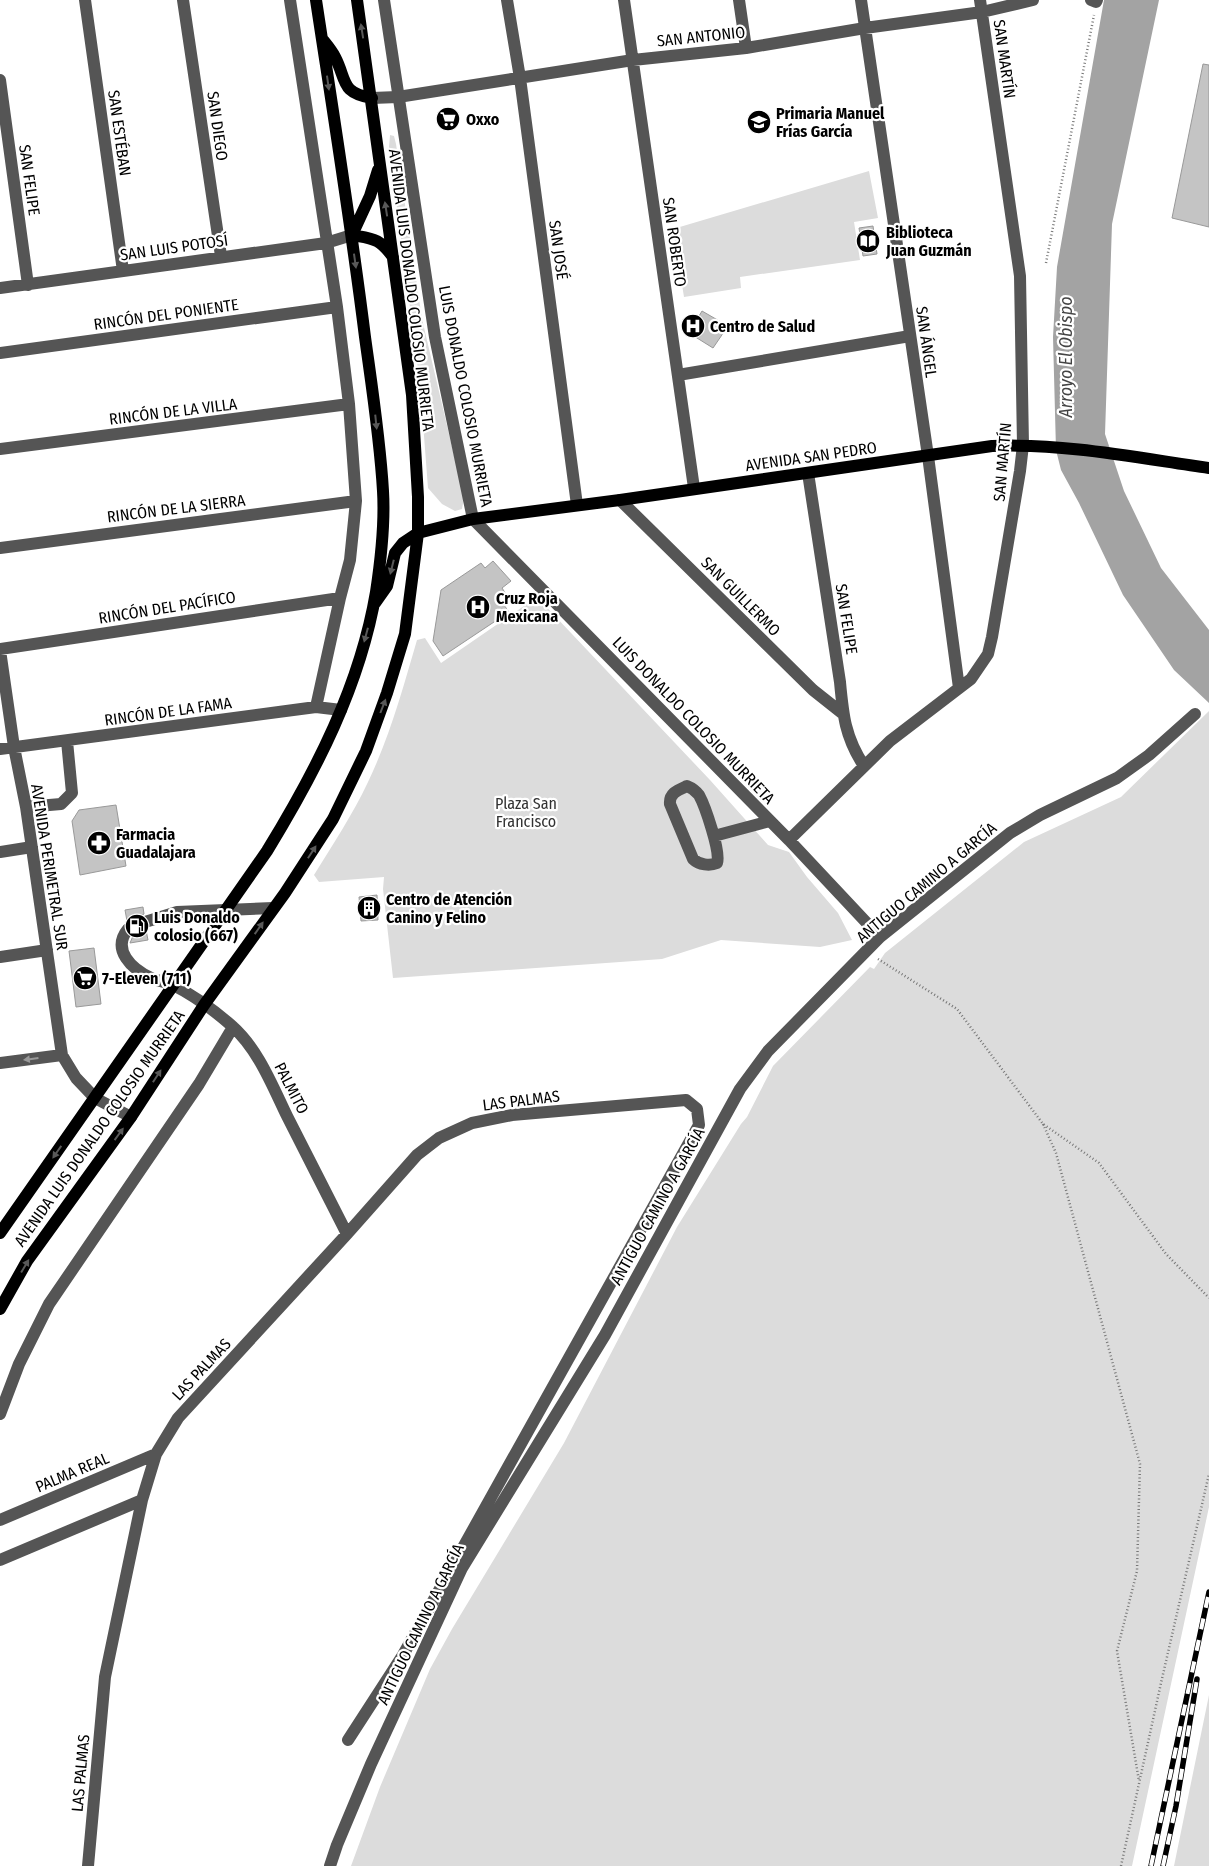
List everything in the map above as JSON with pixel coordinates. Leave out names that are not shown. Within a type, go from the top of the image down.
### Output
[{"type":"main road","name":"AVENIDA LUIS DONALDO COLOSIO MURRIETA","points":[[0,1233],[267,851],[289,816],[327,744],[341,710],[356,669],[373,607],[382,546],[383,492],[373,394],[352,235],[316,0]]},
{"type":"main road","name":"AVENIDA LUIS DONALDO COLOSIO MURRIETA","points":[[0,1309],[28,1261],[131,1117],[204,1005],[285,893],[333,820],[366,750],[388,693],[405,634],[418,533],[418,497],[412,395],[357,0]]},
{"type":"main road","points":[[322,38],[334,56],[345,83],[351,91],[359,96],[372,98]]},
{"type":"main road","points":[[380,166],[370,196],[352,235],[376,239],[386,247],[393,257]]},
{"type":"main road","name":"AVENIDA SAN PEDRO","points":[[418,533],[473,519],[620,500],[992,446],[1023,445],[1053,447],[1209,468]]},
{"type":"main road","points":[[373,607],[387,586],[395,553],[399,547],[418,533]]},
{"type":"street","name":"SAN ESTÉBAN","points":[[85,0],[123,271]]},
{"type":"street","name":"SAN DIEGO","points":[[183,0],[221,256]]},
{"type":"street","points":[[290,0],[349,404],[356,501],[350,560],[316,707]]},
{"type":"street","name":"LUIS DONALDO COLOSIO MURRIETA","points":[[384,0],[435,337],[473,519],[789,840],[880,937]]},
{"type":"street","name":"SAN JOSÉ","points":[[507,0],[520,78],[577,505]]},
{"type":"street","name":"SAN ROBERTO","points":[[624,0],[694,488]]},
{"type":"street","points":[[739,0],[746,48]]},
{"type":"street","name":"SAN ÁNGEL","points":[[861,0],[928,456],[959,688]]},
{"type":"street","name":"SAN ANTONIO","points":[[372,98],[398,97],[633,60],[746,48],[981,6],[1033,0]]},
{"type":"street","name":"SAN MARTÍN","points":[[789,840],[890,741],[976,673],[988,654],[1023,445],[1020,276],[981,6]]},
{"type":"street","name":"SAN FELIPE","points":[[0,80],[28,285]]},
{"type":"street","name":"SAN LUIS POTOSÍ","points":[[0,288],[326,243],[352,235]]},
{"type":"street","name":"RINCÓN DEL PONIENTE","points":[[0,353],[336,306]]},
{"type":"street","points":[[678,375],[910,336]]},
{"type":"street","name":"RINCÓN DE LA VILLA","points":[[0,449],[349,404]]},
{"type":"street","name":"SAN FELIPE","points":[[808,473],[840,682],[842,713],[852,748],[864,766]]},
{"type":"street","name":"SAN GUILLERMO","points":[[620,500],[813,690],[842,713]]},
{"type":"street","name":"RINCÓN DE LA SIERRA","points":[[0,548],[356,501]]},
{"type":"street","name":"RINCÓN DEL PACÍFICO","points":[[0,650],[340,598]]},
{"type":"street","name":"AVENIDA PERIMETRAL SUR","points":[[0,650],[14,747],[32,847],[62,1055],[76,1078],[95,1098],[131,1117]]},
{"type":"street","name":"RINCÓN DE LA FAMA","points":[[0,749],[316,707],[341,710]]},
{"type":"street","name":"ANTIGUO CAMINO A GARCÍA","points":[[330,1866],[336,1845],[371,1764],[462,1568],[605,1335],[740,1089],[768,1051],[880,937],[1010,833],[1040,815],[1117,778],[1149,755],[1195,714]]},
{"type":"street","points":[[26,808],[61,804],[72,793],[67,740]]},
{"type":"street","points":[[687,786],[699,794],[714,836],[719,858],[717,863],[713,865],[697,863],[693,860],[670,804],[670,798],[674,792],[687,786]]},
{"type":"street","points":[[714,836],[770,821]]},
{"type":"street","points":[[0,852],[32,847]]},
{"type":"street","points":[[145,922],[177,912],[273,908]]},
{"type":"street","name":"PALMITO","points":[[128,930],[121,940],[124,955],[132,966],[151,978],[172,985],[204,1005],[233,1027],[259,1059],[347,1234]]},
{"type":"street","points":[[0,956],[47,950]]},
{"type":"street","points":[[0,1414],[19,1364],[49,1304],[199,1084],[233,1027]]},
{"type":"street","points":[[0,1063],[62,1055]]},
{"type":"street","name":"LAS PALMAS","points":[[88,1866],[105,1677],[142,1500],[156,1454],[178,1418],[417,1156],[439,1138],[472,1123],[512,1115],[686,1100],[697,1109],[699,1125],[403,1655],[348,1740]]},
{"type":"street","name":"PALMA REAL","points":[[0,1520],[156,1454]]},
{"type":"street","points":[[0,1560],[142,1500]]},
{"type":"path","points":[[1046,263],[1095,1]]},
{"type":"path","points":[[866,951],[957,1009],[1043,1124],[1056,1153],[1140,1464],[1137,1571],[1117,1651],[1138,1781]]},
{"type":"path","points":[[1043,1124],[1099,1163],[1166,1254],[1209,1298]]},
{"type":"path","points":[[1121,1866],[1160,1682],[1209,1474]]},
{"type":"green space","points":[[390,135],[394,136],[396,144],[422,319],[464,498],[462,509],[455,511],[442,504],[428,488],[420,384],[389,147]]},
{"type":"green space","points":[[869,171],[878,218],[854,222],[860,260],[740,277],[741,288],[684,297],[673,229]]},
{"type":"green space","name":"Plaza San Francisco","points":[[537,597],[710,780],[768,845],[789,852],[807,877],[838,913],[852,940],[820,947],[721,940],[662,959],[393,978],[383,889],[384,877],[319,882],[314,875],[356,806],[376,765],[396,712],[417,640],[425,638],[441,663]]},
{"type":"green space","points":[[1209,711],[1209,1507],[1132,1866],[351,1866],[380,1787],[430,1669],[564,1443],[677,1227],[747,1117],[773,1066],[870,967],[874,969],[885,953],[1024,842],[1121,797]]},
{"type":"green space","points":[[1209,1695],[1209,1866],[1174,1866]]},
{"type":"water","name":"Arroyo El Obispo","points":[[1104,0],[1159,0],[1112,224],[1105,434],[1124,491],[1161,568],[1209,630],[1209,703],[1174,670],[1123,595],[1061,470],[1056,450],[1053,337],[1057,267]]},
{"type":"building","points":[[1203,64],[1209,65],[1209,227],[1172,218]]},
{"type":"building","name":"Biblioteca Juan Guzmán","points":[[873,226],[877,254],[863,256],[859,228]]},
{"type":"building","points":[[702,311],[728,326],[713,348],[689,333]]},
{"type":"building","name":"Cruz Roja Mexicana","points":[[493,561],[511,581],[502,588],[506,594],[499,598],[509,612],[443,656],[433,641],[441,590],[481,563],[485,568]]},
{"type":"building","name":"Farmacia Guadalajara","points":[[116,805],[126,866],[80,875],[72,821],[79,810]]},
{"type":"building","name":"Centro de Atención Canino y Felino","points":[[377,895],[378,920],[361,921],[359,897]]},
{"type":"building","name":"Luis Donaldo colosio (667)","points":[[143,907],[144,914],[139,917],[137,924],[140,928],[146,930],[148,940],[130,943],[136,929],[133,922],[127,921],[125,910]]},
{"type":"building","name":"7-Eleven (711)","points":[[94,948],[101,1004],[76,1007],[69,951]]},
{"type":"railway","points":[[1151,1866],[1209,1592]]},
{"type":"railway","points":[[1163,1866],[1176,1806],[1197,1679]]},
{"type":"place","name":"Oxxo","points":[[448,119]]},
{"type":"place","name":"Primaria Manuel Frías García","points":[[759,122]]},
{"type":"place","name":"Biblioteca Juan Guzmán","points":[[868,241]]},
{"type":"place","name":"Centro de Salud","points":[[693,326]]},
{"type":"place","name":"Cruz Roja Mexicana","points":[[478,607]]},
{"type":"place","name":"Farmacia Guadalajara","points":[[99,843]]},
{"type":"place","name":"Centro de Atención Canino y Felino","points":[[369,908]]},
{"type":"place","name":"Luis Donaldo colosio (667)","points":[[137,926]]},
{"type":"place","name":"7-Eleven (711)","points":[[85,978]]}]
